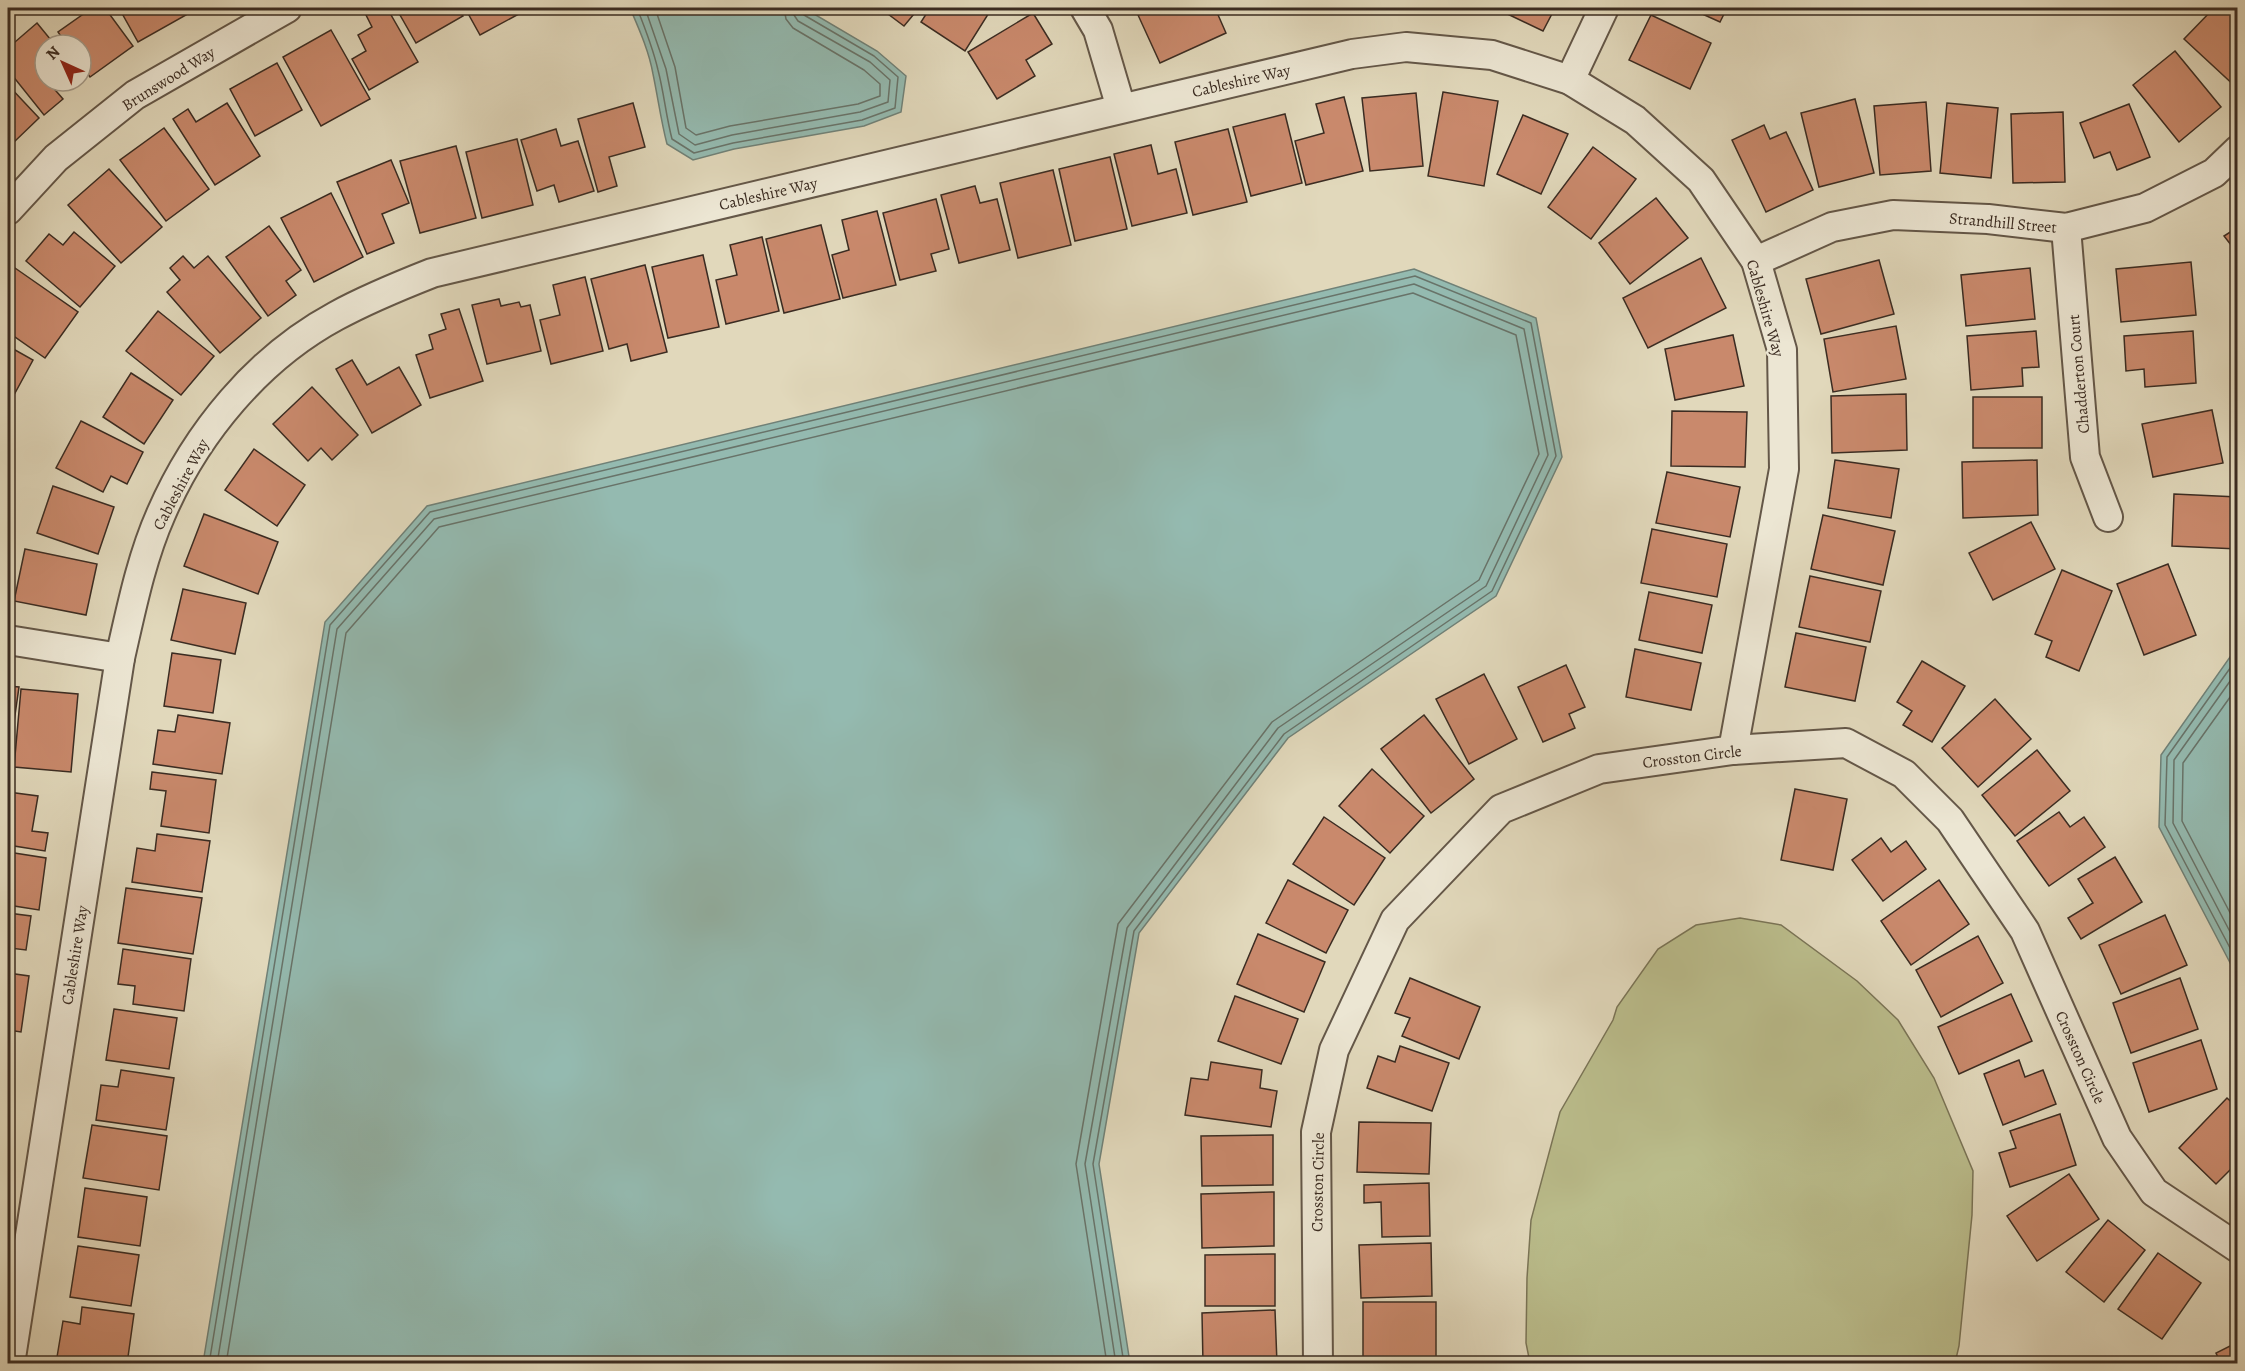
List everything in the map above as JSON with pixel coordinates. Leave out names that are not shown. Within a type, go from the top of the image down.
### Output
[{"type":"street","name":"Brunswood Way","points":[[8,210],[56,158],[135,95],[287,8]]},
{"type":"street","points":[[1085,8],[1098,30],[1121,108]]},
{"type":"street","points":[[1570,80],[1604,8]]},
{"type":"street","name":"Cableshire Way","points":[[10,1364],[120,658],[137,585],[161,514],[183,471],[208,431],[237,396],[270,363],[334,317],[375,296],[432,273],[1352,54],[1406,47],[1492,55],[1570,80],[1635,120],[1701,180],[1756,261],[1782,350],[1784,469],[1733,750]]},
{"type":"street","name":"Strandhill Street","points":[[1756,261],[1832,227],[1893,215],[1988,219],[2066,228],[2145,208],[2214,173],[2238,150]]},
{"type":"street","name":"Chadderton Court","points":[[2066,228],[2085,457],[2108,517]]},
{"type":"street","points":[[8,640],[120,658]]},
{"type":"street","name":"Crosston Circle","points":[[1317,1364],[1316,1132],[1334,1050],[1395,920],[1501,809],[1599,769],[1733,750],[1846,743],[1904,774],[1950,820],[2025,931],[2117,1138],[2154,1192],[2238,1248]]},
{"type":"green space","points":[[1740,918],[1781,925],[1857,981],[1898,1020],[1934,1078],[1973,1171],[1972,1215],[1959,1346],[1955,1363],[1530,1363],[1526,1343],[1531,1220],[1560,1112],[1613,1020],[1617,1007],[1658,949],[1696,925]]},
{"type":"water","points":[[630,8],[804,8],[877,51],[906,76],[901,112],[864,126],[734,149],[693,160],[667,144],[649,57]]},
{"type":"water","points":[[1414,269],[1536,318],[1562,457],[1496,596],[1288,738],[1139,933],[1099,1164],[1130,1363],[203,1363],[325,622],[427,506]]},
{"type":"water","points":[[2237,647],[2237,976],[2159,827],[2161,755]]},
{"type":"building","points":[[92,8],[105,8],[133,46],[93,75],[93,33],[58,32]]},
{"type":"building","points":[[119,8],[182,8],[186,15],[138,42]]},
{"type":"building","points":[[370,8],[387,8],[418,62],[369,90],[352,59],[366,51],[358,35],[372,27],[364,11]]},
{"type":"building","points":[[396,8],[458,8],[463,16],[416,43]]},
{"type":"building","points":[[465,8],[527,8],[528,9],[480,35]]},
{"type":"building","points":[[880,8],[919,8],[904,26]]},
{"type":"building","points":[[930,8],[992,8],[965,51],[921,22]]},
{"type":"building","points":[[1154,8],[1215,8],[1226,33],[1160,63],[1138,15]]},
{"type":"building","points":[[1495,8],[1555,8],[1543,31]]},
{"type":"building","points":[[1689,8],[1727,8],[1720,22]]},
{"type":"building","points":[[2214,8],[2224,8],[2238,20],[2237,88],[2184,39]]},
{"type":"building","points":[[1033,13],[1052,44],[1026,60],[1035,76],[997,99],[968,52]]},
{"type":"building","points":[[1651,15],[1711,43],[1690,89],[1629,60]]},
{"type":"building","points":[[37,23],[45,33],[33,33],[33,93],[58,93],[63,99],[44,115],[8,70],[8,48]]},
{"type":"building","points":[[331,30],[370,99],[321,126],[283,57]]},
{"type":"building","points":[[2175,51],[2221,107],[2179,142],[2133,85]]},
{"type":"building","points":[[277,63],[302,110],[255,136],[230,89]]},
{"type":"building","points":[[8,85],[39,118],[12,144],[8,139]]},
{"type":"building","points":[[1443,92],[1498,101],[1484,186],[1428,176]]},
{"type":"building","points":[[1416,93],[1423,166],[1370,171],[1362,98]]},
{"type":"building","points":[[1344,97],[1363,171],[1306,185],[1295,141],[1324,133],[1316,104]]},
{"type":"building","points":[[1855,99],[1874,173],[1819,187],[1801,113]]},
{"type":"building","points":[[1926,102],[1931,171],[1880,175],[1874,106]]},
{"type":"building","points":[[227,103],[260,156],[215,185],[173,119],[188,109],[196,122]]},
{"type":"building","points":[[633,103],[645,147],[609,157],[617,186],[598,192],[578,119]]},
{"type":"building","points":[[1947,103],[1998,108],[1991,178],[1940,173]]},
{"type":"building","points":[[2129,104],[2150,157],[2117,170],[2110,152],[2094,158],[2080,123]]},
{"type":"building","points":[[2063,112],[2065,182],[2013,183],[2011,114]]},
{"type":"building","points":[[1285,114],[1302,183],[1251,196],[1233,127]]},
{"type":"building","points":[[1523,115],[1568,134],[1541,194],[1497,174]]},
{"type":"building","points":[[1764,125],[1770,139],[1786,132],[1813,190],[1766,212],[1732,140]]},
{"type":"building","points":[[164,128],[209,189],[166,221],[120,160]]},
{"type":"building","points":[[556,129],[561,146],[578,141],[594,191],[559,202],[554,185],[537,191],[521,140]]},
{"type":"building","points":[[1228,129],[1247,202],[1193,215],[1175,142]]},
{"type":"building","points":[[517,139],[533,205],[482,218],[466,152]]},
{"type":"building","points":[[1151,145],[1158,174],[1176,169],[1187,213],[1132,226],[1114,154]]},
{"type":"building","points":[[456,146],[476,218],[420,233],[400,161]]},
{"type":"building","points":[[1593,147],[1636,179],[1591,239],[1548,207]]},
{"type":"building","points":[[1110,157],[1127,229],[1075,241],[1059,169]]},
{"type":"building","points":[[391,160],[409,203],[382,214],[394,243],[367,254],[337,182]]},
{"type":"building","points":[[109,169],[162,227],[121,263],[68,205]]},
{"type":"building","points":[[1053,170],[1071,245],[1018,258],[1000,183]]},
{"type":"building","points":[[975,186],[980,203],[997,199],[1010,250],[959,263],[941,195]]},
{"type":"building","points":[[331,193],[363,257],[314,282],[281,218]]},
{"type":"building","points":[[1656,198],[1688,238],[1630,284],[1599,243]]},
{"type":"building","points":[[936,199],[949,249],[931,254],[936,271],[900,280],[883,213]]},
{"type":"building","points":[[877,211],[896,285],[843,298],[832,255],[849,250],[842,220]]},
{"type":"building","points":[[821,225],[840,299],[784,313],[766,239]]},
{"type":"building","points":[[269,226],[301,270],[286,281],[296,295],[268,316],[226,257]]},
{"type":"building","points":[[2238,227],[2238,254],[2224,236]]},
{"type":"building","points":[[74,232],[115,266],[80,307],[26,261],[49,234],[63,245]]},
{"type":"building","points":[[762,237],[779,311],[726,324],[716,280],[737,275],[730,245]]},
{"type":"building","points":[[703,255],[719,327],[668,338],[652,267]]},
{"type":"building","points":[[183,256],[194,268],[208,256],[261,318],[220,353],[167,292],[180,280],[170,268]]},
{"type":"building","points":[[1701,258],[1726,308],[1648,348],[1623,298]]},
{"type":"building","points":[[1879,260],[1894,314],[1821,334],[1806,279]]},
{"type":"building","points":[[2191,262],[2196,315],[2121,322],[2116,269]]},
{"type":"building","points":[[645,265],[667,352],[631,361],[627,344],[609,349],[591,279]]},
{"type":"building","points":[[15,268],[78,312],[45,358],[8,332],[8,279]]},
{"type":"building","points":[[2030,268],[2035,319],[1966,326],[1961,275]]},
{"type":"building","points":[[585,277],[603,351],[551,364],[540,320],[560,315],[553,285]]},
{"type":"building","points":[[499,299],[501,306],[519,302],[521,307],[530,305],[541,351],[487,364],[472,305]]},
{"type":"building","points":[[459,309],[483,381],[430,398],[416,355],[433,349],[429,335],[446,329],[441,314]]},
{"type":"building","points":[[158,311],[214,356],[181,395],[126,351]]},
{"type":"building","points":[[1896,326],[1906,379],[1833,392],[1824,339]]},
{"type":"building","points":[[2036,331],[2039,367],[2022,368],[2023,386],[1971,390],[1967,336]]},
{"type":"building","points":[[2193,331],[2196,383],[2145,387],[2144,369],[2126,371],[2124,336]]},
{"type":"building","points":[[1733,335],[1744,386],[1675,400],[1665,349]]},
{"type":"building","points":[[8,346],[33,360],[9,404],[8,404]]},
{"type":"building","points":[[352,360],[367,385],[399,367],[421,405],[372,433],[336,369]]},
{"type":"building","points":[[131,373],[173,400],[144,444],[103,417]]},
{"type":"building","points":[[312,387],[358,435],[332,460],[321,448],[308,461],[273,424]]},
{"type":"building","points":[[1906,394],[1907,450],[1832,453],[1831,396]]},
{"type":"building","points":[[1973,397],[2042,397],[2042,448],[1973,448]]},
{"type":"building","points":[[2212,410],[2223,463],[2153,477],[2142,424]]},
{"type":"building","points":[[1672,411],[1747,412],[1745,467],[1671,466]]},
{"type":"building","points":[[81,421],[143,452],[127,484],[111,476],[103,492],[56,468]]},
{"type":"building","points":[[254,449],[305,485],[277,526],[225,490]]},
{"type":"building","points":[[1835,460],[1899,469],[1891,518],[1828,508]]},
{"type":"building","points":[[2037,460],[2038,515],[1963,518],[1962,462]]},
{"type":"building","points":[[1667,472],[1740,487],[1730,537],[1656,523]]},
{"type":"building","points":[[53,486],[114,507],[98,554],[37,533]]},
{"type":"building","points":[[2174,494],[2238,497],[2238,549],[2172,546]]},
{"type":"building","points":[[204,514],[278,542],[258,594],[184,566]]},
{"type":"building","points":[[1823,515],[1895,531],[1883,585],[1811,569]]},
{"type":"building","points":[[2031,522],[2055,569],[1993,600],[1969,553]]},
{"type":"building","points":[[1652,529],[1727,544],[1717,597],[1641,583]]},
{"type":"building","points":[[25,549],[97,564],[86,615],[14,601]]},
{"type":"building","points":[[2168,564],[2196,635],[2144,655],[2117,584]]},
{"type":"building","points":[[2062,570],[2112,591],[2079,671],[2046,657],[2052,641],[2035,634]]},
{"type":"building","points":[[1810,576],[1881,591],[1870,642],[1799,627]]},
{"type":"building","points":[[183,589],[246,603],[235,654],[171,640]]},
{"type":"building","points":[[1649,592],[1712,605],[1702,653],[1639,640]]},
{"type":"building","points":[[1796,633],[1866,647],[1855,701],[1785,687]]},
{"type":"building","points":[[1635,649],[1701,663],[1691,710],[1626,697]]},
{"type":"building","points":[[172,653],[221,660],[213,713],[164,706]]},
{"type":"building","points":[[1922,661],[1965,686],[1932,742],[1903,725],[1912,711],[1897,702]]},
{"type":"building","points":[[1566,665],[1585,707],[1569,714],[1575,728],[1543,742],[1518,687]]},
{"type":"building","points":[[1484,674],[1517,739],[1469,764],[1436,699]]},
{"type":"building","points":[[8,686],[19,687],[9,757],[8,756]]},
{"type":"building","points":[[21,689],[78,694],[71,772],[14,767]]},
{"type":"building","points":[[1995,699],[2031,739],[1978,787],[1942,748]]},
{"type":"building","points":[[178,715],[230,723],[222,774],[153,764],[158,730],[175,732]]},
{"type":"building","points":[[1424,715],[1474,779],[1431,813],[1381,749]]},
{"type":"building","points":[[2037,750],[2070,791],[2015,836],[1982,795]]},
{"type":"building","points":[[1372,769],[1424,816],[1390,853],[1339,806]]},
{"type":"building","points":[[152,772],[216,780],[209,833],[161,826],[166,791],[150,789]]},
{"type":"building","points":[[1795,789],[1847,799],[1833,870],[1781,860]]},
{"type":"building","points":[[8,792],[38,796],[32,831],[48,833],[45,851],[8,845]]},
{"type":"building","points":[[2059,812],[2070,827],[2084,817],[2105,847],[2049,886],[2017,841]]},
{"type":"building","points":[[1324,817],[1385,858],[1354,905],[1293,864]]},
{"type":"building","points":[[157,834],[210,841],[202,892],[132,882],[137,848],[155,851]]},
{"type":"building","points":[[1881,838],[1891,852],[1906,841],[1926,869],[1883,901],[1852,860]]},
{"type":"building","points":[[8,852],[46,858],[39,910],[8,905]]},
{"type":"building","points":[[2115,857],[2142,902],[2081,939],[2068,918],[2093,903],[2078,879]]},
{"type":"building","points":[[1288,880],[1348,910],[1326,953],[1266,923]]},
{"type":"building","points":[[1939,880],[1969,924],[1911,965],[1881,921]]},
{"type":"building","points":[[126,888],[202,898],[193,954],[118,943]]},
{"type":"building","points":[[8,913],[31,916],[26,950],[10,948],[8,965]]},
{"type":"building","points":[[2165,915],[2187,965],[2121,994],[2099,945]]},
{"type":"building","points":[[1258,934],[1325,962],[1304,1012],[1237,984]]},
{"type":"building","points":[[1978,936],[2003,983],[1941,1017],[1916,970]]},
{"type":"building","points":[[123,949],[191,959],[184,1011],[133,1004],[135,986],[118,984]]},
{"type":"building","points":[[8,973],[29,976],[21,1032],[8,1030]]},
{"type":"building","points":[[1410,978],[1480,1007],[1459,1059],[1402,1036],[1410,1018],[1395,1013]]},
{"type":"building","points":[[2180,978],[2198,1029],[2131,1053],[2113,1003]]},
{"type":"building","points":[[2011,994],[2032,1041],[1959,1074],[1938,1027]]},
{"type":"building","points":[[1235,996],[1298,1019],[1281,1064],[1218,1041]]},
{"type":"building","points":[[114,1009],[177,1018],[169,1069],[106,1060]]},
{"type":"building","points":[[2201,1040],[2217,1089],[2149,1112],[2133,1063]]},
{"type":"building","points":[[1400,1046],[1449,1063],[1432,1111],[1367,1088],[1378,1056],[1395,1062]]},
{"type":"building","points":[[2019,1060],[2025,1077],[2043,1070],[2056,1104],[2003,1125],[1984,1074]]},
{"type":"building","points":[[1211,1062],[1262,1070],[1260,1088],[1277,1091],[1271,1127],[1185,1115],[1191,1078],[1208,1080]]},
{"type":"building","points":[[121,1070],[174,1078],[166,1130],[96,1120],[101,1085],[118,1087]]},
{"type":"building","points":[[2227,1098],[2238,1108],[2238,1162],[2216,1184],[2179,1148]]},
{"type":"building","points":[[2060,1114],[2076,1165],[2010,1187],[1999,1153],[2016,1148],[2010,1131]]},
{"type":"building","points":[[1359,1122],[1431,1123],[1429,1174],[1357,1172]]},
{"type":"building","points":[[92,1125],[167,1136],[159,1190],[83,1178]]},
{"type":"building","points":[[1273,1135],[1273,1185],[1202,1186],[1201,1136]]},
{"type":"building","points":[[2069,1174],[2099,1219],[2037,1261],[2007,1216]]},
{"type":"building","points":[[1429,1183],[1430,1236],[1382,1237],[1381,1202],[1364,1203],[1364,1185]]},
{"type":"building","points":[[85,1188],[147,1197],[140,1246],[78,1237]]},
{"type":"building","points":[[1274,1192],[1274,1246],[1202,1248],[1201,1194]]},
{"type":"building","points":[[2108,1220],[2145,1250],[2104,1302],[2066,1272]]},
{"type":"building","points":[[1431,1243],[1432,1296],[1361,1298],[1359,1245]]},
{"type":"building","points":[[78,1246],[139,1255],[131,1306],[70,1297]]},
{"type":"building","points":[[2158,1253],[2201,1283],[2162,1339],[2118,1309]]},
{"type":"building","points":[[1275,1254],[1275,1306],[1205,1306],[1205,1255]]},
{"type":"building","points":[[1363,1302],[1436,1302],[1436,1358],[1363,1358]]},
{"type":"building","points":[[82,1307],[134,1314],[127,1364],[106,1364],[57,1357],[63,1321],[80,1324]]},
{"type":"building","points":[[1275,1310],[1277,1364],[1203,1364],[1202,1313]]},
{"type":"building","points":[[2238,1342],[2238,1364],[2221,1364],[2216,1353]]},
{"type":"building","points":[[2213,1358],[2216,1364],[2202,1364]]}]
